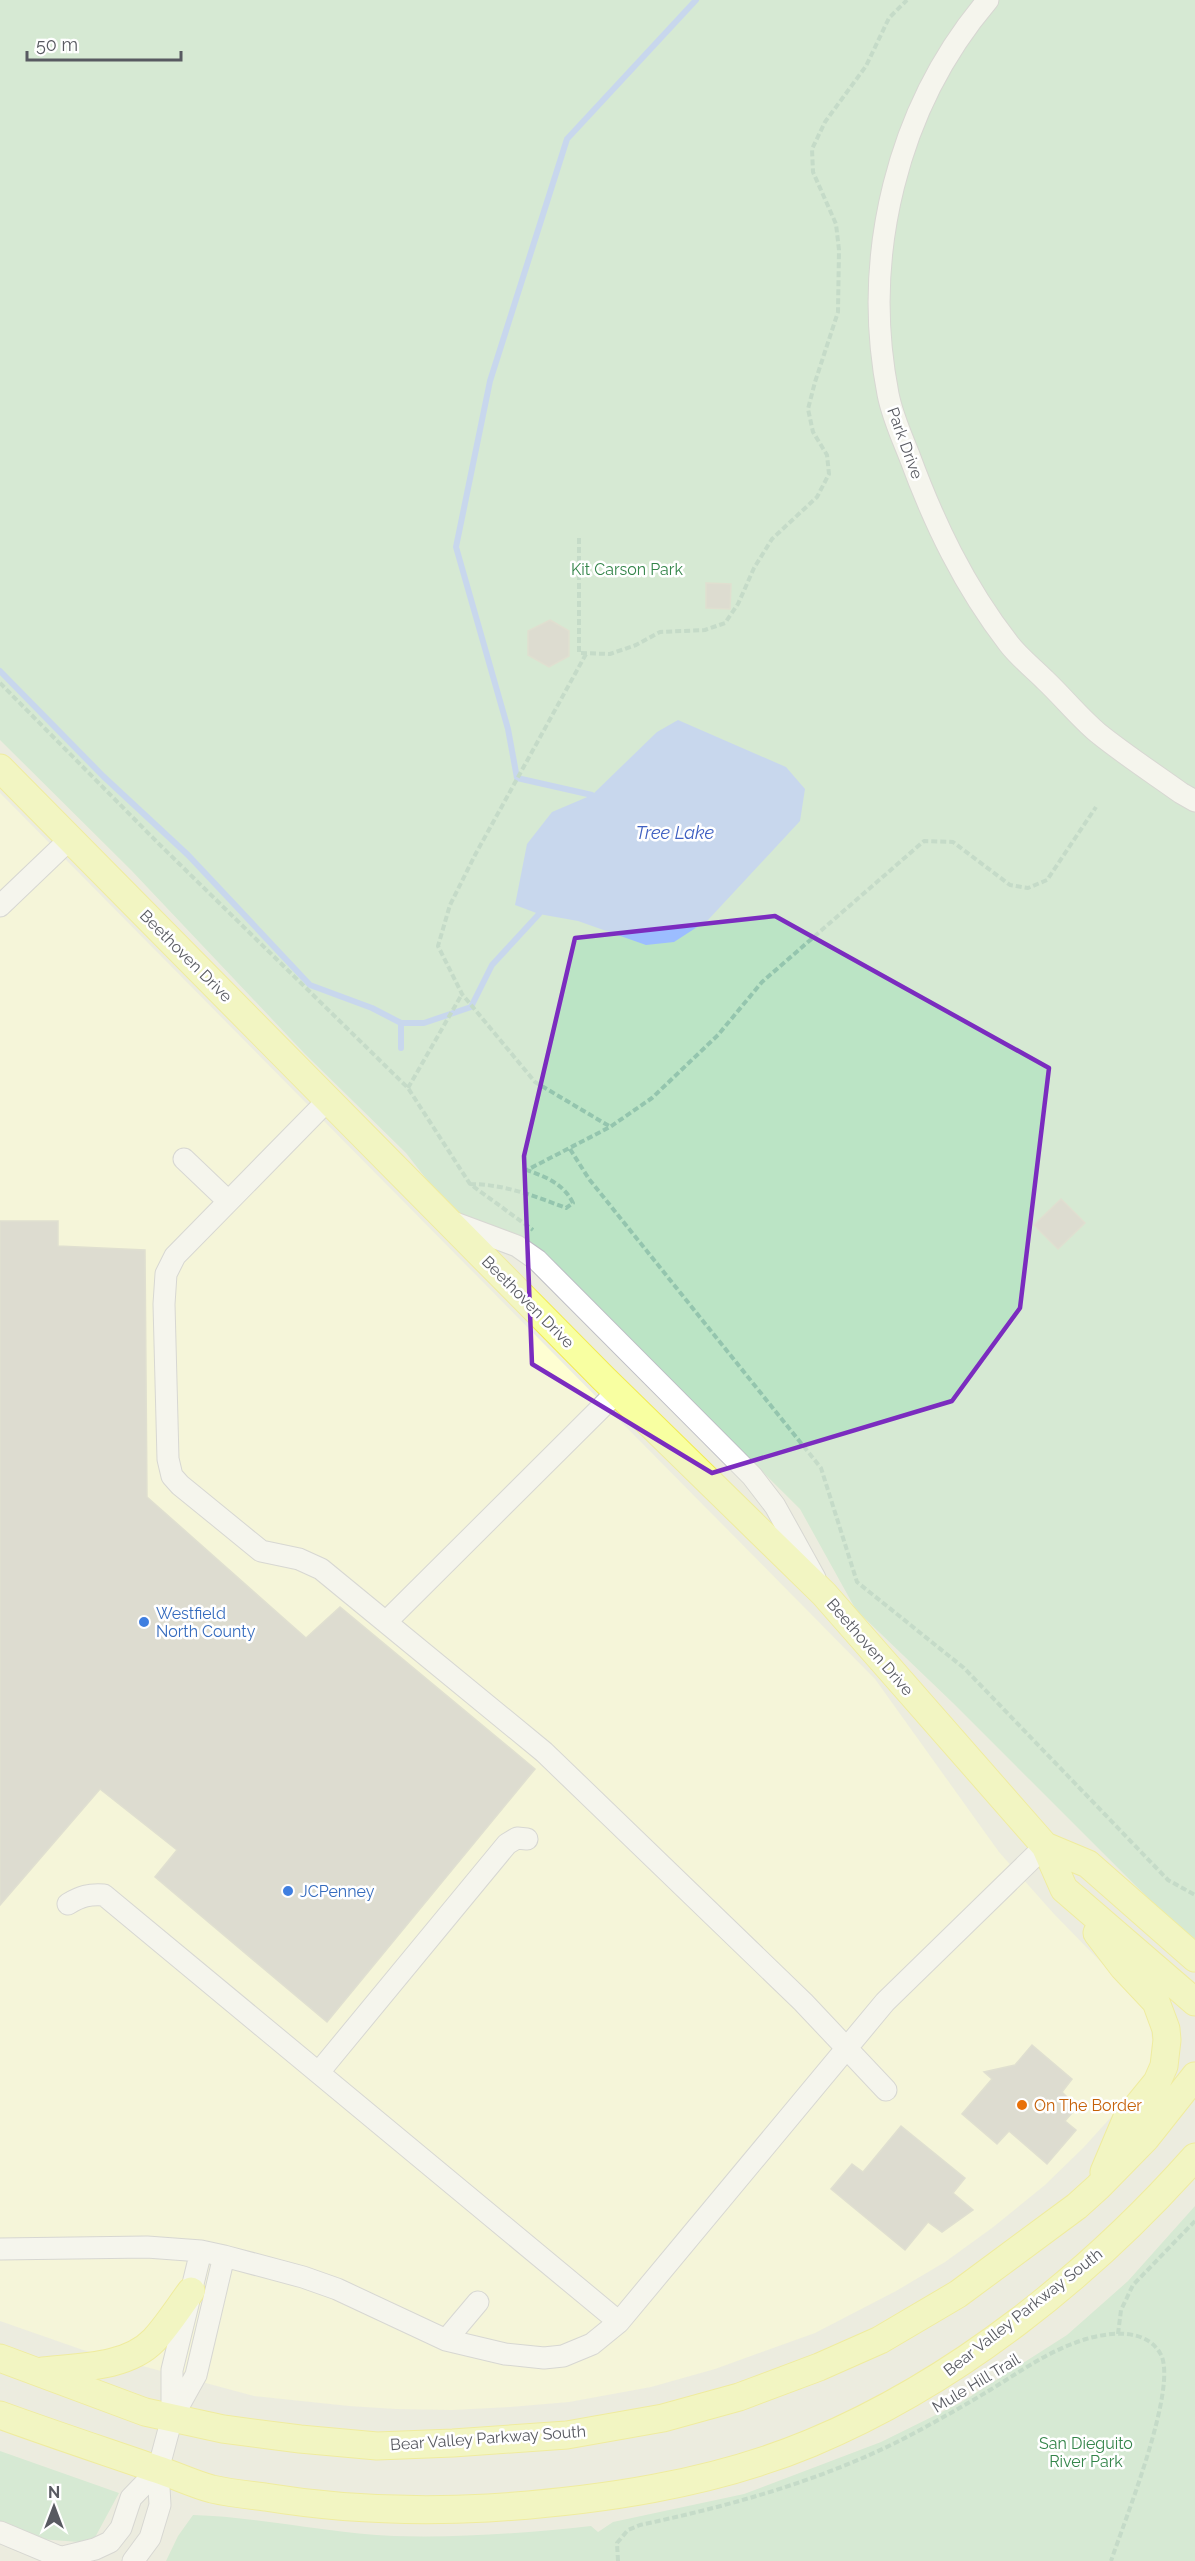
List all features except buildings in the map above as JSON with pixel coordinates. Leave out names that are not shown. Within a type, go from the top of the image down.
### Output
[{"type":"main road","name":"Beethoven Drive","points":[[0,768],[617,1392],[824,1594],[1045,1846],[1064,1889],[1195,2002]]},
{"type":"main road","name":"Beethoven Drive","points":[[1045,1846],[1088,1864],[1195,1958]]},
{"type":"main road","points":[[1064,1889],[1123,1967],[1156,2002],[1166,2029],[1166,2054],[1157,2082],[1126,2120],[1098,2187]]},
{"type":"main road","name":"Bear Valley Parkway South","points":[[0,2358],[145,2412],[223,2429],[377,2446],[567,2435],[663,2418],[740,2397],[819,2367],[880,2340],[958,2294],[1077,2206],[1098,2187],[1146,2138],[1195,2076]]},
{"type":"main road","name":"Bear Valley Parkway South","points":[[0,2415],[212,2489],[294,2502],[353,2508],[461,2510],[596,2498],[682,2482],[748,2464],[810,2443],[886,2407],[958,2366],[1045,2299],[1115,2240],[1162,2195],[1195,2157]]},
{"type":"main road","points":[[39,2372],[102,2364],[123,2359],[140,2351],[154,2340],[191,2291]]},
{"type":"street","name":"Park Drive","points":[[988,0],[959,38],[923,100],[894,186],[883,239],[879,300],[880,338],[890,403],[916,475],[948,552],[1010,645],[1097,732],[1195,801]]},
{"type":"street","points":[[0,906],[70,839]]},
{"type":"street","points":[[329,1099],[175,1256],[166,1274],[164,1304],[166,1408],[168,1459],[172,1476],[261,1551],[299,1559],[321,1569],[544,1752],[848,2049],[886,2091]]},
{"type":"street","points":[[184,1159],[228,1201]]},
{"type":"street","points":[[446,1219],[517,1246],[537,1260],[752,1476],[775,1506],[824,1594]]},
{"type":"street","points":[[386,1622],[617,1392]]},
{"type":"street","points":[[319,2072],[507,1844],[517,1838],[528,1839]]},
{"type":"street","points":[[0,2248],[147,2247],[201,2251],[303,2277],[336,2289],[446,2340],[495,2352],[544,2358],[579,2350],[602,2337],[619,2322],[885,2002],[1045,1846]]},
{"type":"street","points":[[68,1904],[79,1897],[91,1894],[104,1895],[619,2322]]},
{"type":"street","points":[[172,2418],[172,2370],[201,2251]]},
{"type":"street","points":[[133,2561],[150,2538],[160,2505],[158,2470],[172,2418],[196,2375],[224,2256]]},
{"type":"street","points":[[446,2340],[478,2302]]},
{"type":"street","points":[[0,2532],[66,2559],[96,2549],[110,2542],[120,2528],[131,2498],[158,2470]]},
{"type":"path","points":[[579,538],[579,653],[610,654],[636,645],[660,632],[705,630],[724,623],[738,604],[754,568],[772,539],[817,497],[829,474],[827,455],[813,432],[808,410],[814,382],[838,312],[839,250],[836,224],[813,172],[812,149],[825,122],[866,66],[889,18],[907,0]]},
{"type":"path","points":[[586,654],[475,855],[450,905],[438,946],[462,994],[535,1082],[610,1127]]},
{"type":"path","points":[[0,683],[158,843],[407,1087],[470,1184],[487,1184],[535,1196],[566,1208],[573,1203],[570,1196],[552,1179],[527,1170],[610,1127],[652,1098],[684,1070],[718,1035],[762,982],[924,841],[953,842],[1010,885],[1028,888],[1047,880],[1096,807]]},
{"type":"path","points":[[407,1087],[462,994]]},
{"type":"path","points":[[570,1149],[589,1179],[821,1468],[856,1582],[964,1668],[1168,1880],[1195,1895]]},
{"type":"path","points":[[1118,2334],[1121,2310],[1134,2285],[1195,2221]]},
{"type":"path","name":"Mule Hill Trail","points":[[618,2561],[617,2543],[620,2538],[640,2525],[776,2491],[834,2470],[897,2442],[953,2412],[1061,2348],[1088,2338],[1118,2334],[1137,2336],[1152,2342],[1162,2355],[1166,2369],[1164,2398],[1155,2431],[1111,2561]]},
{"type":"highlighted area","points":[[775,916],[1049,1068],[1020,1308],[952,1401],[712,1473],[532,1364],[524,1156],[575,938]]},
{"type":"shaded area","name":"Westfield North County","points":[[0,793],[875,1679],[999,1852],[1054,1914],[1139,2001],[1149,2018],[1153,2045],[1149,2070],[1141,2084],[1084,2147],[1045,2185],[945,2262],[896,2291],[815,2333],[715,2369],[651,2387],[569,2402],[510,2407],[452,2410],[396,2409],[254,2396],[83,2350],[0,2321]]},
{"type":"green space","name":"Kit Carson Park","points":[[0,0],[1195,0],[1195,1939],[1177,1927],[953,1703],[856,1610],[800,1509],[547,1257],[452,1212],[406,1153],[305,1054],[131,870],[0,740]]},
{"type":"green space","name":"San Dieguito River Park","points":[[1195,2206],[1195,2561],[166,2561],[178,2536],[193,2515],[394,2536],[493,2534],[591,2526],[598,2532],[613,2522],[744,2494],[881,2442],[960,2403],[1067,2335],[1128,2281]]},
{"type":"green space","points":[[0,2451],[119,2493],[92,2543],[0,2536]]},
{"type":"water","name":"Tree Lake","points":[[678,720],[786,767],[805,789],[800,821],[708,920],[674,942],[646,945],[578,921],[539,914],[515,905],[527,844],[552,812],[592,795],[657,732]]},
{"type":"waterway","points":[[592,795],[517,778],[508,729],[456,547],[490,381],[567,139],[696,0]]},
{"type":"waterway","points":[[0,671],[103,776],[188,855],[310,985],[372,1008],[401,1023],[424,1023],[471,1007],[492,965],[539,914]]},
{"type":"waterway","points":[[401,1023],[401,1048]]},
{"type":"place","name":"Westfield North County","points":[[144,1622]]},
{"type":"place","name":"JCPenney","points":[[288,1891]]},
{"type":"place","name":"On The Border","points":[[1022,2105]]}]
